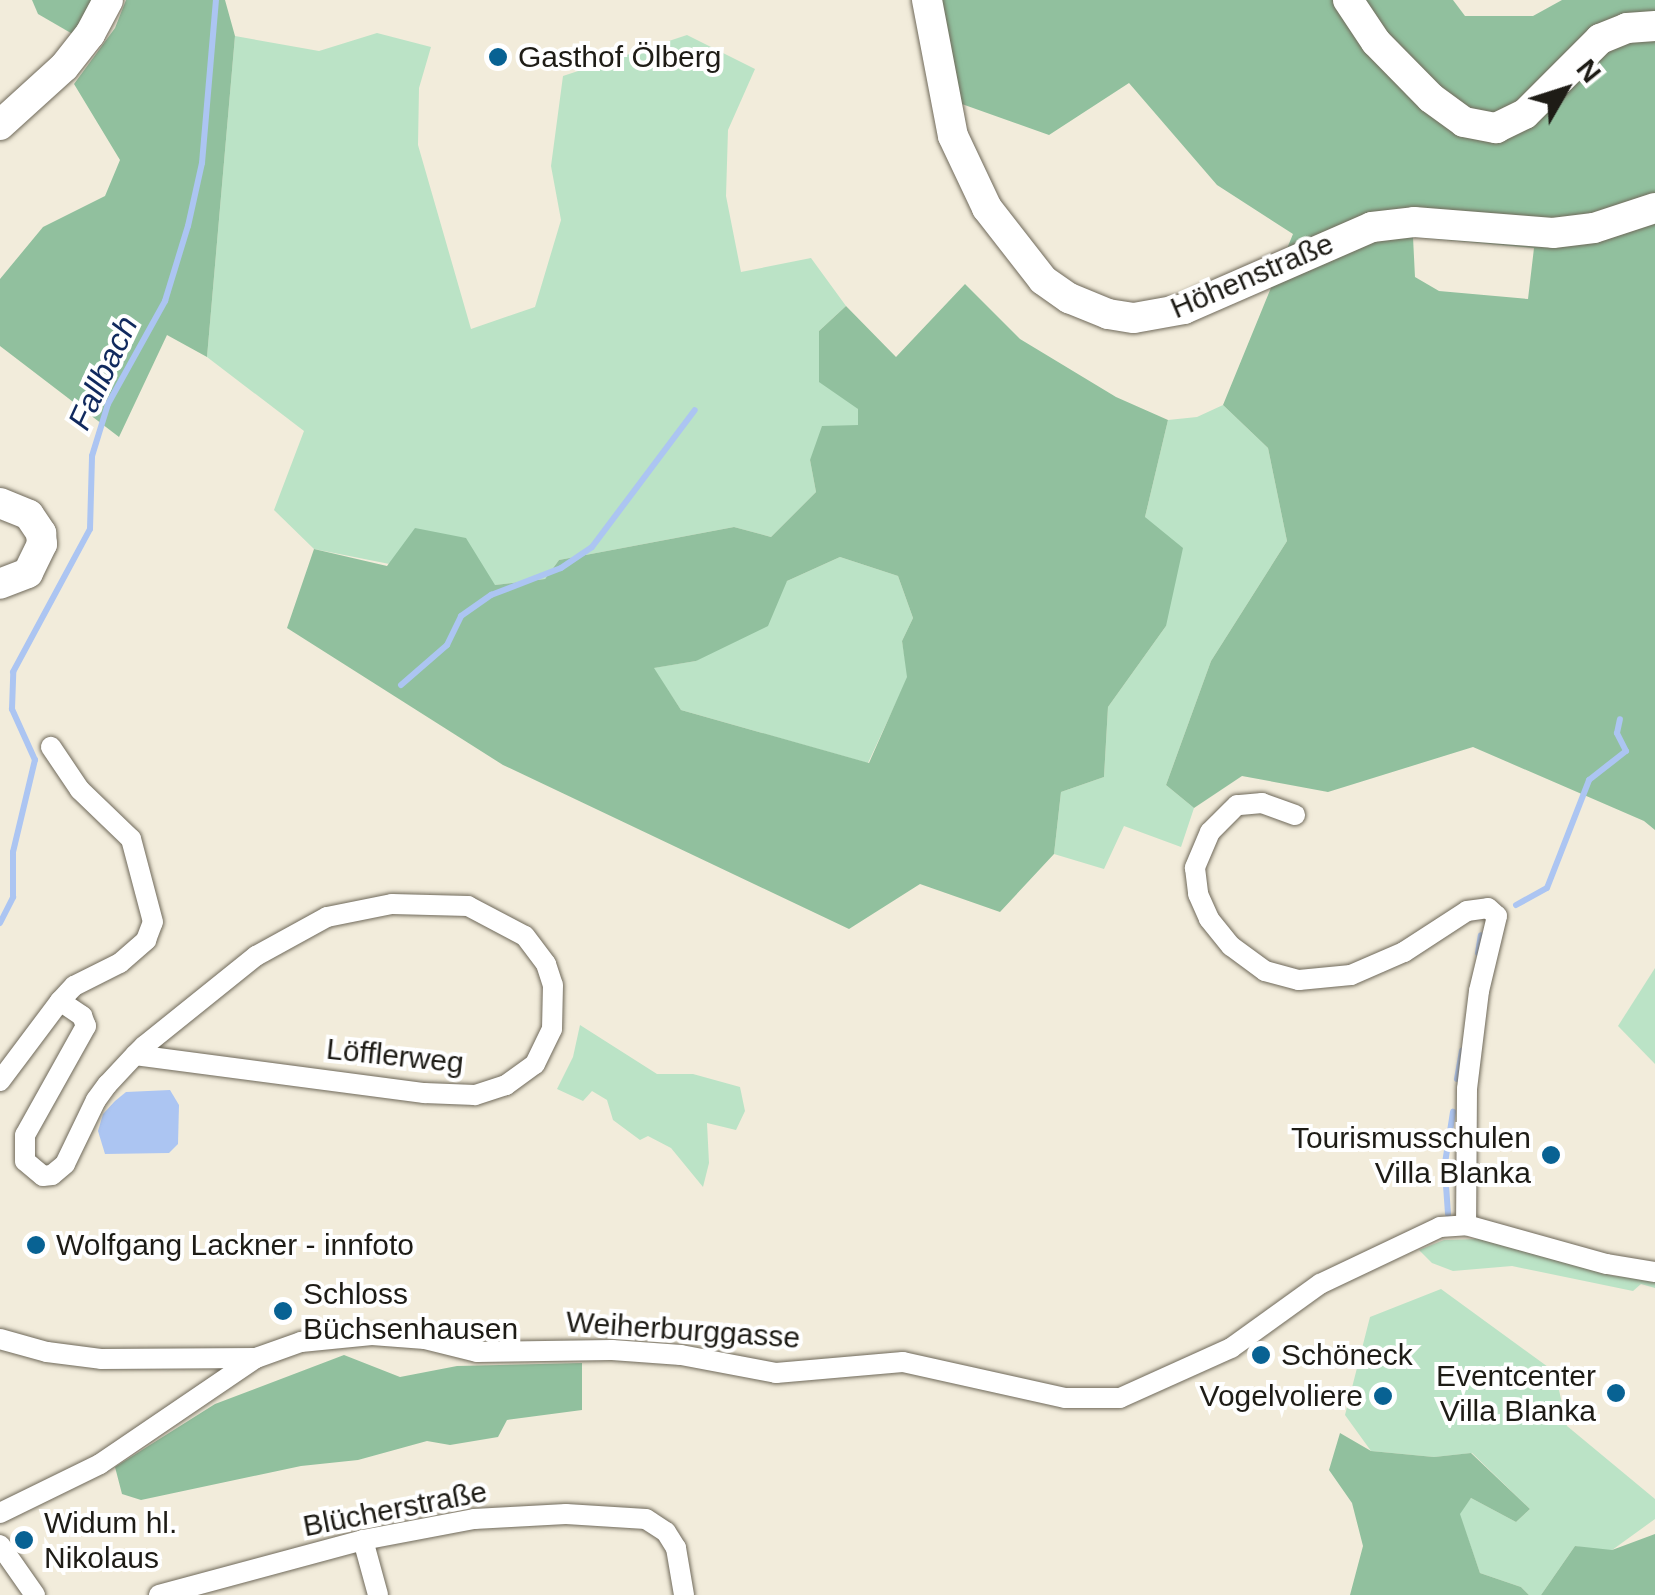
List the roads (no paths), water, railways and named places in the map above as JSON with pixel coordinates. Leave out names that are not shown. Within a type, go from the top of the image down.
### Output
[{"type":"street","points":[[0,125],[64,67],[90,34],[108,0]]},
{"type":"street","name":"Höhenstraße","points":[[927,0],[953,136],[987,208],[1043,280],[1069,298],[1108,314],[1134,318],[1184,310],[1372,227],[1414,222],[1553,233],[1594,228],[1655,208]]},
{"type":"street","points":[[1348,0],[1401,70],[1439,104],[1464,122],[1496,128],[1526,114],[1600,39],[1627,28],[1655,26]]},
{"type":"street","points":[[0,503],[30,515],[42,544],[28,573],[0,584]]},
{"type":"street","points":[[0,1081],[60,1000],[74,986],[120,963],[146,940],[153,922],[131,838],[80,790],[51,747]]},
{"type":"street","points":[[1295,815],[1262,803],[1237,804],[1210,832],[1195,868],[1198,894],[1208,919],[1231,946],[1265,970],[1298,980],[1351,975],[1404,952],[1467,911],[1488,908],[1497,916],[1479,991],[1466,1089],[1466,1224],[1607,1264],[1655,1272]]},
{"type":"street","name":"Löfflerweg","points":[[60,1000],[78,1013],[86,1026],[25,1135],[22,1153],[36,1172],[52,1175],[65,1164],[96,1100],[135,1054],[275,943],[312,922],[370,906],[458,904],[487,914],[524,936],[546,964],[554,984],[552,1030],[536,1064],[506,1086],[475,1094],[424,1093],[135,1054]]},
{"type":"street","name":"Weiherburggasse","points":[[0,1513],[100,1464],[256,1358],[301,1342],[372,1335],[425,1340],[476,1352],[612,1350],[681,1354],[776,1373],[903,1362],[1065,1398],[1120,1398],[1231,1348],[1320,1284],[1440,1227],[1466,1224]]},
{"type":"street","name":"Weiherburggasse","points":[[0,1339],[47,1352],[100,1359],[256,1358]]},
{"type":"street","name":"Blücherstraße","points":[[159,1595],[363,1540],[474,1519],[566,1514],[646,1519],[666,1532],[676,1548],[684,1595]]},
{"type":"street","points":[[363,1540],[378,1595]]},
{"type":"street","points":[[0,1545],[36,1595]]},
{"type":"water","points":[[170,1090],[179,1105],[178,1144],[169,1153],[105,1154],[98,1131],[103,1114],[115,1101],[126,1092]]},
{"type":"waterway","name":"Fallbach","points":[[0,923],[13,897],[13,852],[35,760],[12,709],[13,672],[90,529],[92,456],[108,404],[165,301],[188,226],[202,163],[216,0]]},
{"type":"waterway","points":[[401,685],[447,645],[461,616],[491,595],[561,568],[592,547],[695,410]]},
{"type":"waterway","points":[[1516,905],[1547,888],[1589,780],[1626,751],[1617,733],[1620,719]]},
{"type":"waterway","points":[[1478,953],[1481,935]]},
{"type":"waterway","points":[[1457,1079],[1462,1050]]},
{"type":"waterway","points":[[1445,1163],[1453,1112]]},
{"type":"waterway","points":[[1445,1171],[1448,1214]]},
{"type":"place","name":"Gasthof Ölberg","points":[[498,57]]},
{"type":"place","name":"Tourismusschulen Villa Blanka","points":[[1551,1155]]},
{"type":"place","name":"Wolfgang Lackner - innfoto","points":[[36,1245]]},
{"type":"place","name":"Schloss Büchsenhausen","points":[[283,1311]]},
{"type":"place","name":"Schöneck","points":[[1261,1355]]},
{"type":"place","name":"Eventcenter Villa Blanka","points":[[1616,1393]]},
{"type":"place","name":"Vogelvoliere","points":[[1383,1396]]},
{"type":"place","name":"Widum hl. Nikolaus","points":[[24,1540]]}]
